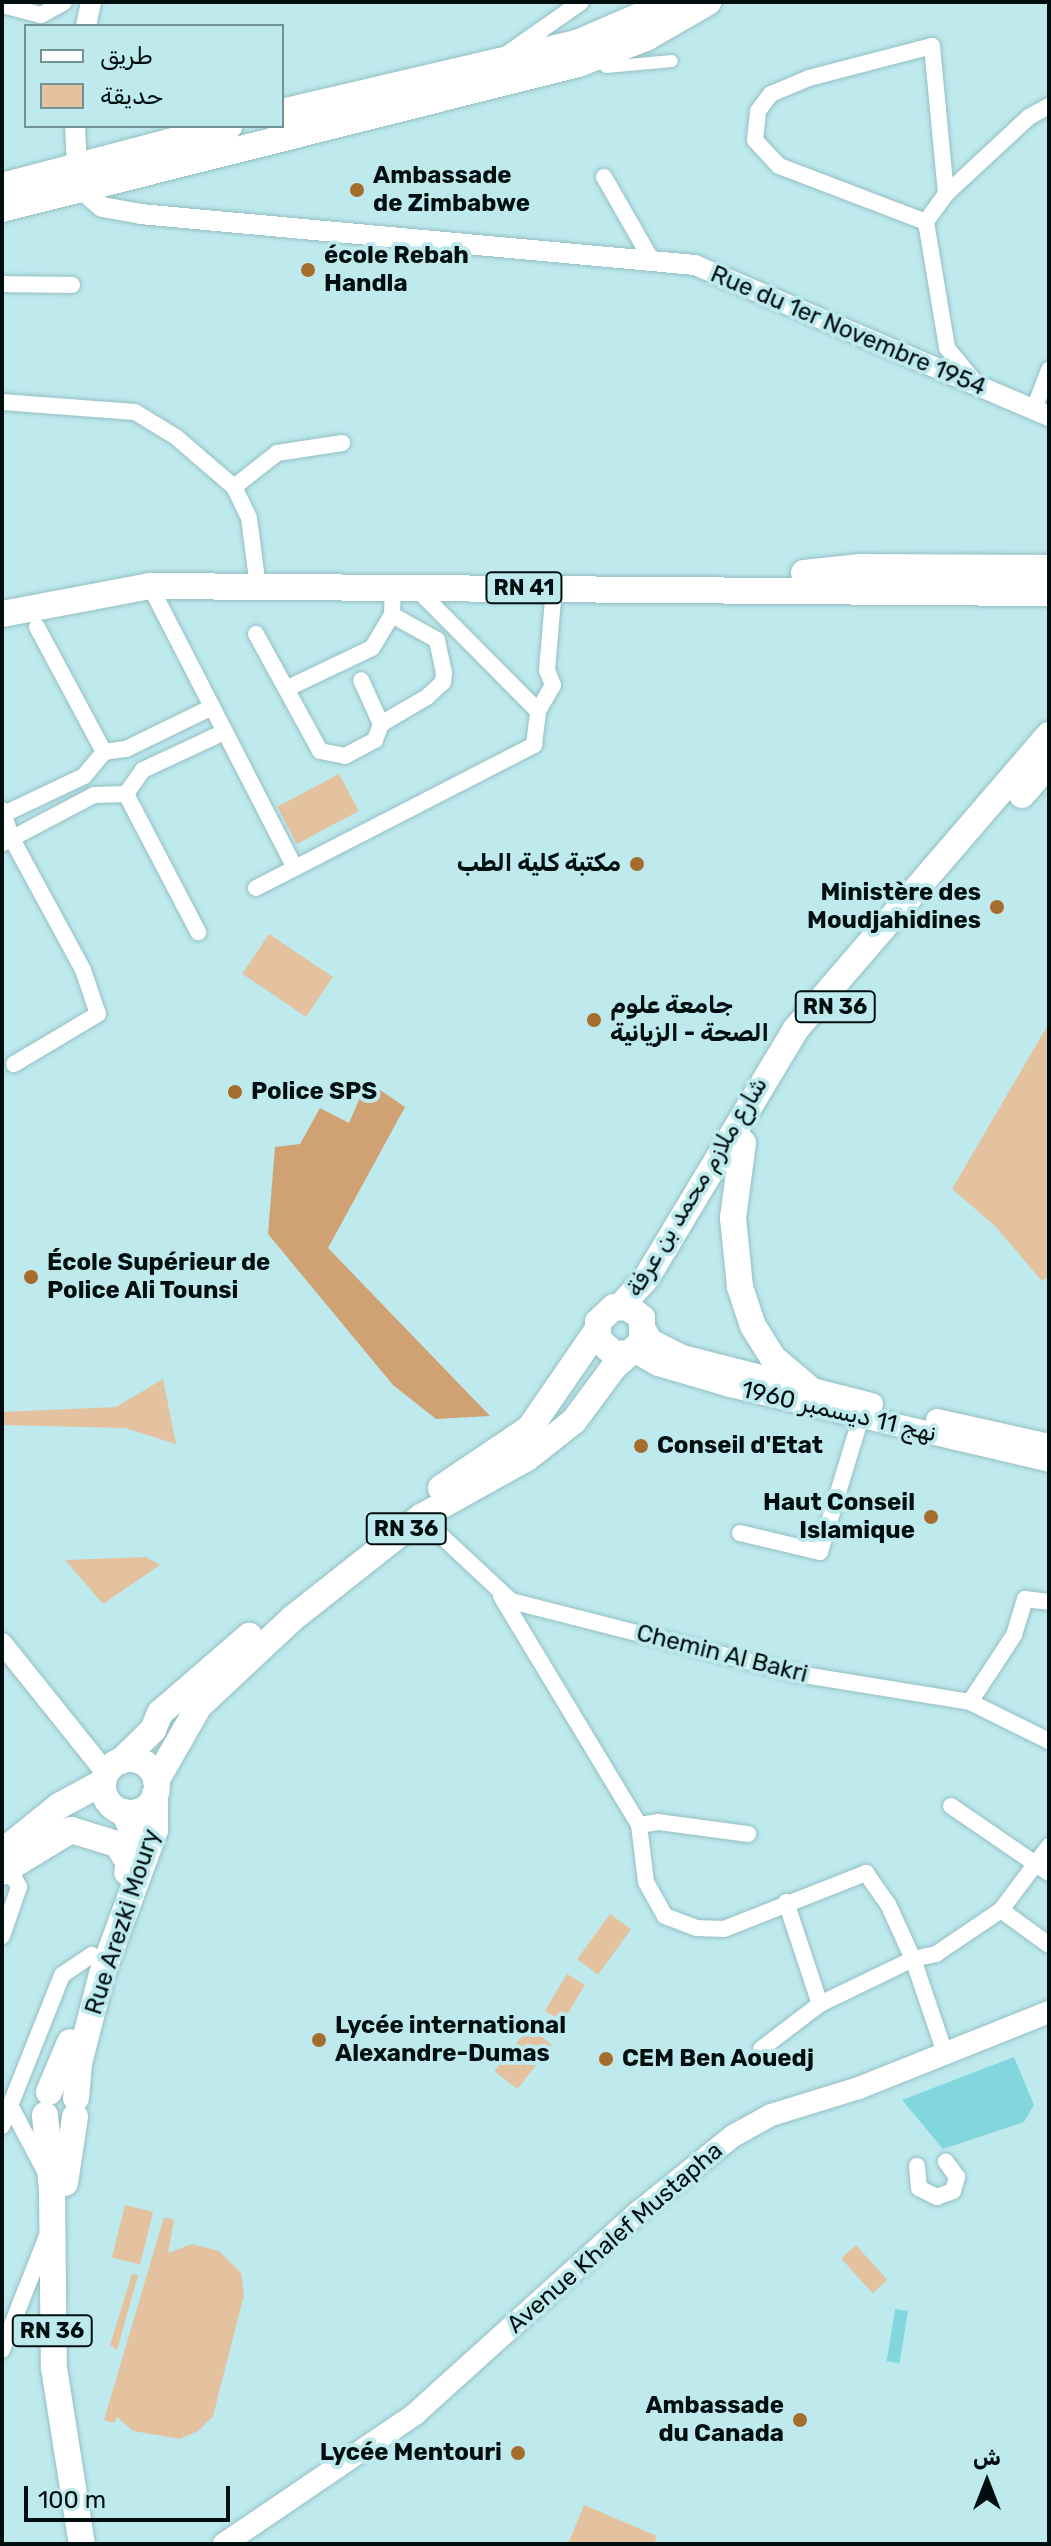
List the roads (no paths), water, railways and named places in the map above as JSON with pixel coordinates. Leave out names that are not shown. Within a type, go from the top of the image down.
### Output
[{"type":"main road","points":[[284,112],[492,65],[614,31],[672,2]]},
{"type":"main road","points":[[2,186],[78,176],[578,64],[637,42],[708,2]]},
{"type":"main road","points":[[2,209],[78,176],[223,128]]},
{"type":"main road","name":"RN 41","points":[[804,582],[859,567],[1049,568]]},
{"type":"main road","name":"RN 41","points":[[2,598],[146,573],[1049,584]]},
{"type":"main road","name":"RN 41","points":[[804,582],[955,602],[1049,601]]},
{"type":"main road","name":"RN 41","points":[[2,614],[150,586],[554,588],[804,582],[1049,593]]},
{"type":"main road","points":[[955,602],[1049,612]]},
{"type":"main road","name":"شارع ملازم محمد بن عرفة","points":[[621,1306],[647,1277],[796,1029],[1049,735]]},
{"type":"main road","name":"شارع ملازم محمد بن عرفة","points":[[638,1340],[664,1282],[743,1143],[813,1032],[1049,764]]},
{"type":"main road","points":[[743,1143],[733,1218],[740,1287],[753,1326],[773,1358],[811,1390]]},
{"type":"main road","points":[[621,1306],[636,1312],[638,1340],[607,1351],[596,1332],[602,1315],[621,1306]]},
{"type":"main road","name":"RN 36","points":[[2,1852],[59,1806],[110,1772],[196,1680],[347,1553],[521,1436],[557,1393],[596,1332]]},
{"type":"main road","name":"نهج 11 ديسمبر 1960","points":[[638,1340],[651,1340],[682,1356],[811,1390],[1049,1445]]},
{"type":"main road","name":"نهج 11 ديسمبر 1960","points":[[638,1340],[692,1376],[1049,1461]]},
{"type":"main road","name":"RN 36","points":[[156,1788],[211,1692],[353,1567],[421,1517],[527,1458],[583,1410],[638,1340]]},
{"type":"main road","points":[[557,1393],[572,1377],[586,1375],[591,1387],[583,1410]]},
{"type":"main road","points":[[2,1872],[57,1827],[120,1811],[143,1809],[156,1788],[143,1763],[110,1772],[106,1798],[120,1811]]},
{"type":"main road","name":"Rue Arezki Moury","points":[[85,2543],[66,2353],[66,2180],[76,2107],[102,1974],[155,1830],[156,1788]]},
{"type":"main road","name":"Rue Arezki Moury","points":[[85,2543],[54,2368],[52,2189],[47,2104],[66,2060],[92,1955],[130,1865],[133,1825],[120,1811]]},
{"type":"main road","points":[[2,1872],[71,1830],[117,1844],[130,1865]]},
{"type":"main road","name":"Avenue Khalef Mustapha","points":[[224,2544],[415,2414],[640,2211],[733,2136],[771,2115],[1049,2012]]},
{"type":"main road","points":[[47,2104],[59,2124],[76,2107]]},
{"type":"street","points":[[2,5],[41,15],[64,2]]},
{"type":"street","points":[[86,24],[91,2]]},
{"type":"street","points":[[492,65],[581,2]]},
{"type":"street","points":[[926,222],[779,166],[755,140],[758,111],[771,94],[809,78],[932,46],[946,194]]},
{"type":"street","points":[[606,67],[672,61]]},
{"type":"street","points":[[1004,397],[969,378],[947,348],[926,222],[946,194],[1029,117],[1049,106]]},
{"type":"street","points":[[75,128],[78,176]]},
{"type":"street","name":"Rue du 1er Novembre 1954","points":[[78,176],[102,207],[140,214],[695,265],[1041,412]]},
{"type":"street","points":[[604,177],[651,259]]},
{"type":"street","points":[[2,284],[72,285]]},
{"type":"street","points":[[1041,412],[1049,370]]},
{"type":"street","points":[[2,402],[135,412],[176,437],[234,487],[249,518],[256,572]]},
{"type":"street","points":[[234,487],[277,453],[342,443]]},
{"type":"street","points":[[150,586],[210,708],[295,868]]},
{"type":"street","points":[[288,688],[372,648],[404,587],[538,711]]},
{"type":"street","points":[[256,888],[534,745],[538,711],[553,685],[547,670],[554,588]]},
{"type":"street","points":[[256,634],[320,751],[345,756],[375,740],[381,724],[427,697],[443,682],[437,640],[392,615]]},
{"type":"street","points":[[37,627],[104,752]]},
{"type":"street","points":[[361,680],[381,724]]},
{"type":"street","points":[[14,1064],[98,1014],[83,970],[7,841],[3,813],[84,776],[104,752],[126,749],[210,708]]},
{"type":"street","points":[[126,794],[143,770],[224,732]]},
{"type":"street","points":[[84,776],[94,795]]},
{"type":"street","points":[[7,841],[94,795],[126,794]]},
{"type":"street","points":[[126,794],[198,932]]},
{"type":"street","points":[[740,1533],[820,1552],[861,1417]]},
{"type":"street","name":"Chemin Al Bakri","points":[[421,1517],[501,1596],[798,1674],[970,1702],[1049,1741]]},
{"type":"street","points":[[501,1596],[639,1825],[646,1882],[665,1916],[710,1931],[866,1873],[888,1904],[913,1959],[945,2053]]},
{"type":"street","points":[[970,1702],[1014,1635],[1025,1599],[1049,1602]]},
{"type":"street","points":[[2,1643],[110,1772]]},
{"type":"street","points":[[951,1806],[1043,1869]]},
{"type":"street","points":[[639,1825],[658,1822],[748,1834]]},
{"type":"street","points":[[761,2049],[820,2004],[913,1959],[936,1954],[1001,1910],[1043,1869],[1049,1846]]},
{"type":"street","points":[[2,1872],[14,1878],[19,1887],[2,1936]]},
{"type":"street","points":[[786,1902],[820,2004]]},
{"type":"street","points":[[1001,1910],[1049,1945]]},
{"type":"street","points":[[2,2126],[62,1975],[92,1955]]},
{"type":"street","points":[[11,2107],[52,2189]]},
{"type":"street","points":[[917,2166],[919,2188],[937,2197],[953,2191],[957,2177],[946,2162]]},
{"type":"street","points":[[2,2350],[52,2223]]},
{"type":"water","points":[[1014,2057],[1034,2105],[1024,2122],[943,2149],[902,2100]]},
{"type":"water","points":[[895,2309],[908,2311],[900,2363],[887,2361]]},
{"type":"place","name":"Ambassade de Zimbabwe","points":[[357,190]]},
{"type":"place","name":"école Rebah Handla","points":[[308,270]]},
{"type":"place","name":"مكتبة كلية الطب","points":[[637,864]]},
{"type":"place","name":"Ministère des Moudjahidines","points":[[997,907]]},
{"type":"place","name":"جامعة علوم الصحة - الزيانية","points":[[594,1020]]},
{"type":"place","name":"Police SPS","points":[[235,1092]]},
{"type":"place","name":"École Supérieur de Police Ali Tounsi","points":[[31,1277]]},
{"type":"place","name":"Conseil d'Etat","points":[[641,1446]]},
{"type":"place","name":"Haut Conseil Islamique","points":[[931,1517]]},
{"type":"place","name":"Lycée international Alexandre-Dumas","points":[[319,2040]]},
{"type":"place","name":"CEM Ben Aouedj","points":[[606,2059]]},
{"type":"place","name":"Ambassade du Canada","points":[[800,2420]]},
{"type":"place","name":"Lycée Mentouri","points":[[518,2453]]}]
